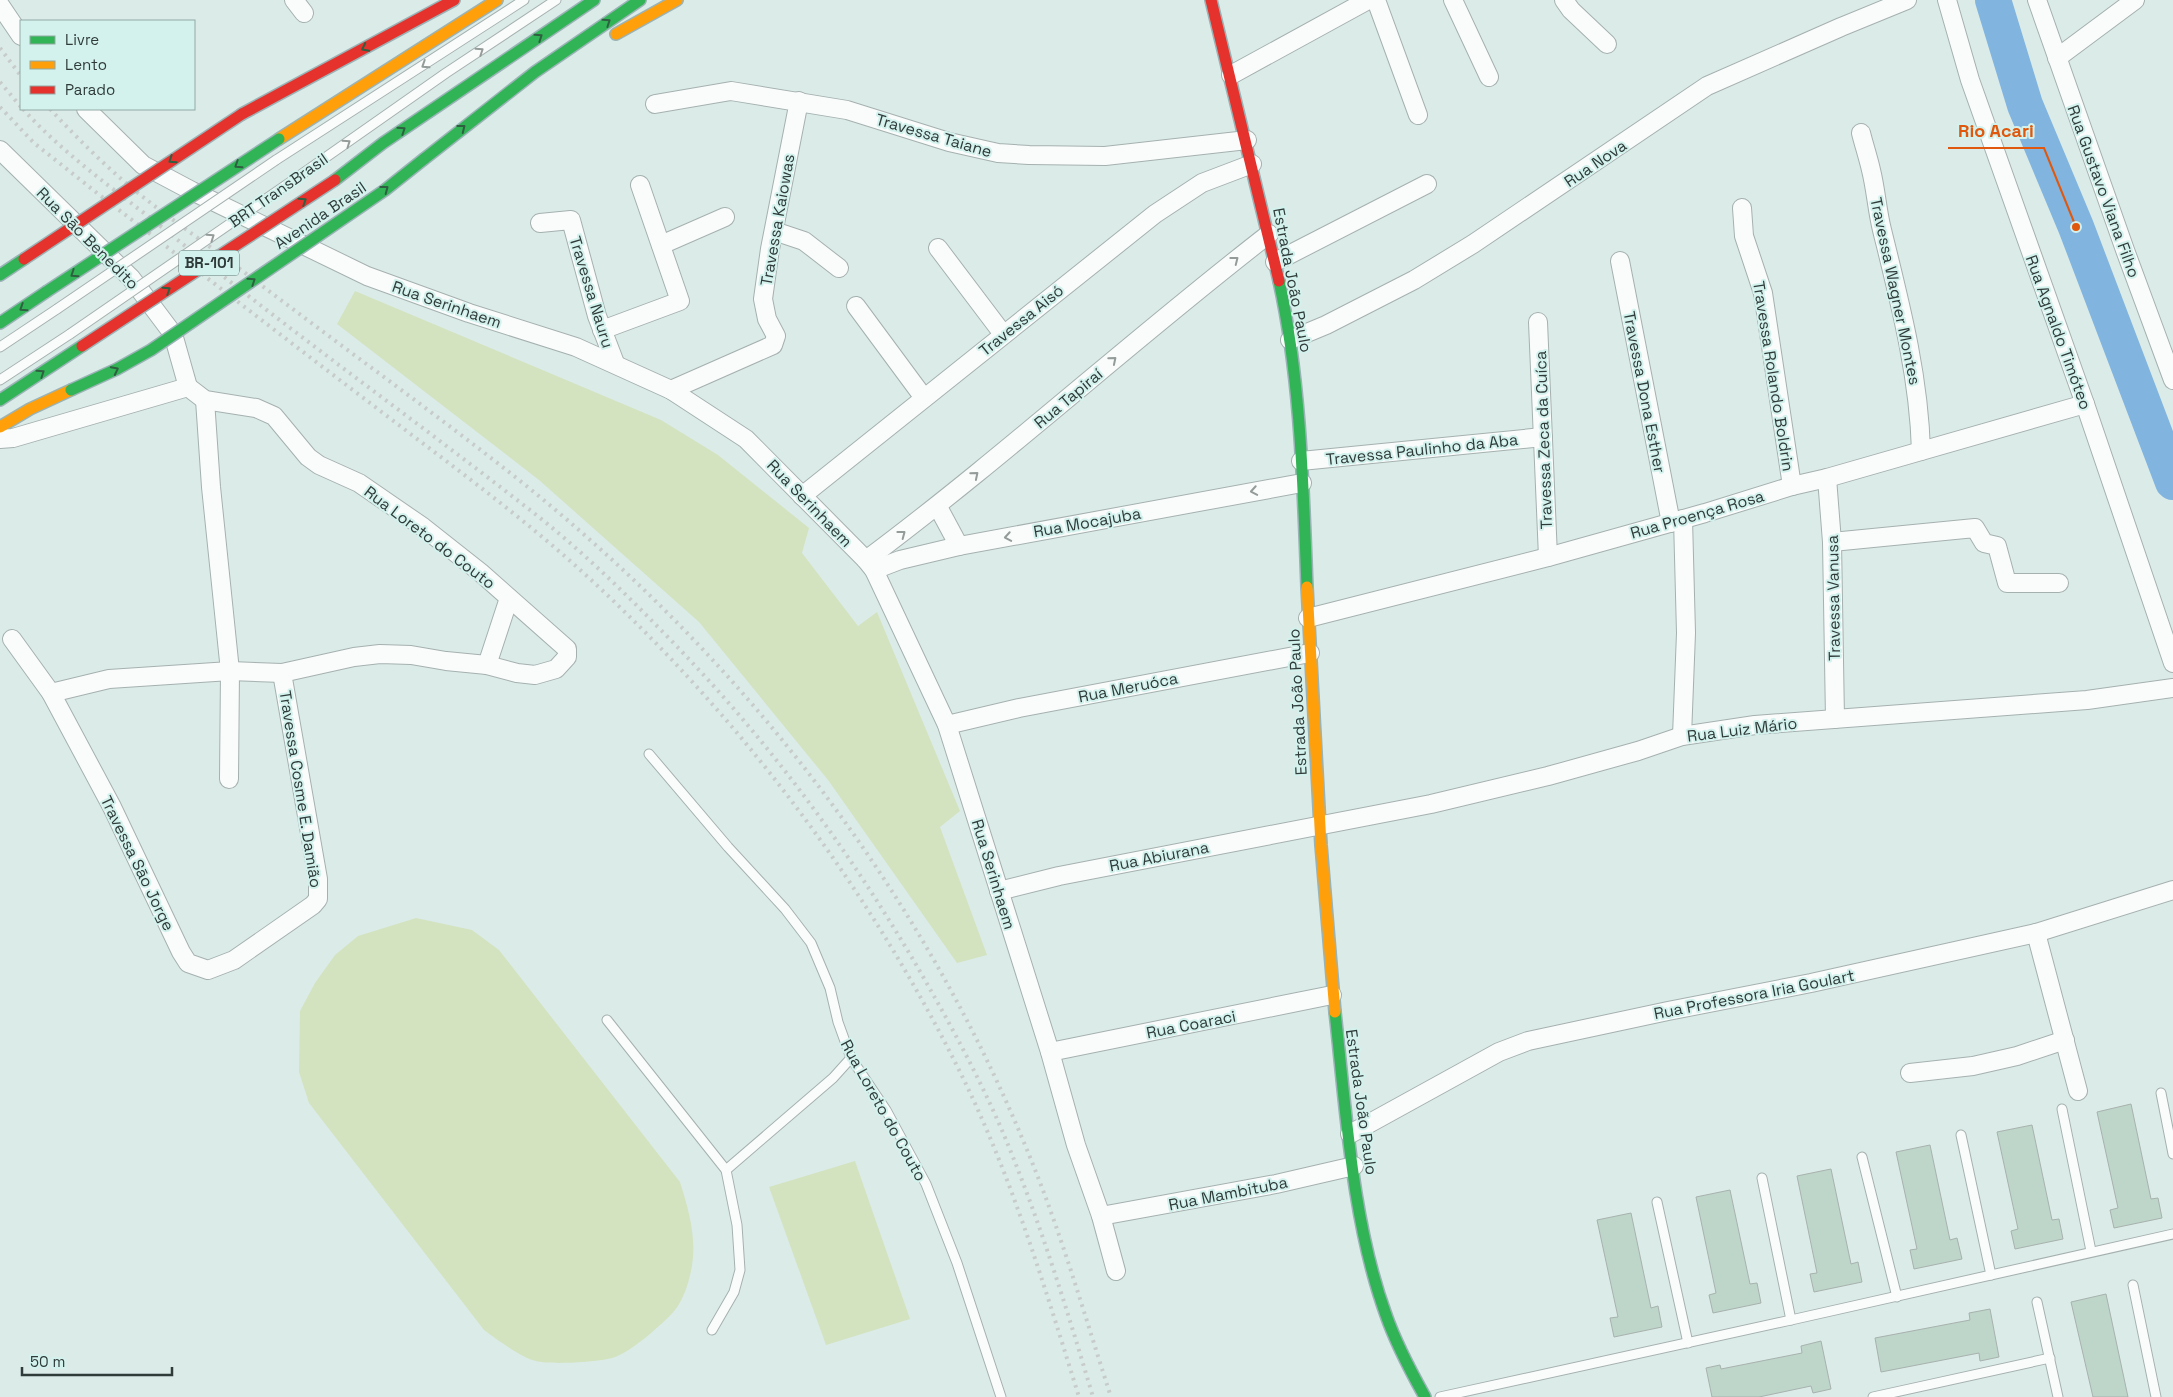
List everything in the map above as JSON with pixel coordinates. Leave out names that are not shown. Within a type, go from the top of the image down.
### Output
[{"type":"main road","points":[[0,276],[242,114],[454,0]]},
{"type":"main road","points":[[0,323],[279,138],[497,0]]},
{"type":"main road","name":"Avenida Brasil","points":[[0,400],[335,180],[383,143],[594,0]]},
{"type":"main road","name":"Avenida Brasil","points":[[0,427],[30,409],[116,369],[151,350],[385,190],[556,57],[640,0]]},
{"type":"main road","points":[[556,57],[621,32],[677,0]]},
{"type":"main road","name":"Estrada João Paulo","points":[[1211,0],[1232,75],[1269,234],[1290,340],[1301,461],[1310,653],[1332,995],[1354,1166],[1368,1254],[1383,1304],[1398,1346],[1425,1397]]},
{"type":"street","points":[[1232,75],[1368,0]]},
{"type":"street","points":[[1376,0],[1418,115]]},
{"type":"street","points":[[1453,0],[1489,77]]},
{"type":"street","points":[[1564,0],[1571,10],[1607,44]]},
{"type":"street","name":"Rua Nova","points":[[1290,340],[1326,325],[1414,280],[1464,250],[1708,86],[1907,0]]},
{"type":"street","name":"Rua Agnaldo Timóteo","points":[[1946,0],[1970,80],[2085,404],[2173,663]]},
{"type":"street","name":"Rua Gustavo Viana Filho","points":[[2037,0],[2170,362],[2173,380]]},
{"type":"street","points":[[2057,58],[2135,0]]},
{"type":"street","points":[[0,5],[20,35]]},
{"type":"street","name":"Travessa Taiane","points":[[655,104],[731,91],[847,110],[949,142],[998,153],[1105,156],[1247,140]]},
{"type":"street","name":"Travessa Kaiowas","points":[[671,390],[773,345],[776,336],[767,319],[763,299],[799,101]]},
{"type":"street","name":"Rua Serinhaem","points":[[87,110],[143,165],[192,192],[271,230],[368,276],[469,313],[576,347],[615,363],[671,390],[746,439],[870,565],[948,725],[1050,1052],[1076,1145],[1101,1216],[1116,1270]]},
{"type":"street","name":"Travessa Wagner Montes","points":[[1860,133],[1871,170],[1879,216],[1909,345],[1920,418],[1921,451]]},
{"type":"street","name":"Rua Sāo Benedito","points":[[0,150],[131,278],[173,334],[188,387]]},
{"type":"street","name":"Travessa Aisó","points":[[802,496],[1120,240],[1176,199],[1202,183],[1252,164]]},
{"type":"street","points":[[1275,262],[1427,184]]},
{"type":"street","points":[[602,330],[680,301],[640,185]]},
{"type":"street","name":"Travessa Rolando Boldrin","points":[[1742,208],[1744,236],[1763,293],[1792,486]]},
{"type":"street","points":[[661,245],[725,218]]},
{"type":"street","name":"Travessa Nauru","points":[[540,223],[571,220],[602,330],[615,363]]},
{"type":"street","points":[[774,231],[804,241],[840,268]]},
{"type":"street","name":"Rua Tapiraí","points":[[870,565],[1202,286],[1269,234]]},
{"type":"street","points":[[938,248],[1003,334]]},
{"type":"street","name":"Travessa Dona Esther","points":[[1620,261],[1677,521],[1686,633],[1682,736]]},
{"type":"street","points":[[856,306],[924,398]]},
{"type":"street","name":"Travessa Zeca da Cuíca","points":[[1538,322],[1548,558]]},
{"type":"street","points":[[0,439],[13,438],[188,387]]},
{"type":"street","name":"Rua Loreto do Couto","points":[[188,387],[205,400],[256,408],[274,416],[308,457],[319,465],[368,488],[423,527],[480,572],[567,649],[566,660],[556,669],[535,675],[517,673],[487,665]]},
{"type":"street","points":[[205,400],[211,487],[230,671],[230,779]]},
{"type":"street","name":"Rua Proença Rosa","points":[[1308,618],[1548,558],[1792,486],[1827,478],[2085,404]]},
{"type":"street","name":"Travessa Paulinho da Aba","points":[[1301,461],[1543,437]]},
{"type":"street","name":"Travessa Vanusa","points":[[1827,478],[1832,542],[1835,719]]},
{"type":"street","name":"Rua Mocajuba","points":[[870,565],[959,546],[1302,482]]},
{"type":"street","points":[[938,506],[959,546]]},
{"type":"street","points":[[1832,542],[1975,528],[1984,543],[1997,546],[2007,584],[2059,583]]},
{"type":"street","points":[[51,693],[109,679],[230,671],[282,673],[354,657],[380,654],[411,655],[487,665],[509,598]]},
{"type":"street","name":"Travessa Sāo Jorge","points":[[12,639],[51,693],[112,807],[188,963],[208,970],[217,968],[234,960],[313,905]]},
{"type":"street","name":"Rua Meruóca","points":[[948,725],[1019,708],[1310,653]]},
{"type":"street","name":"Travessa Cosme E. Damião","points":[[282,673],[318,878],[318,898],[313,905]]},
{"type":"street","name":"Rua Luiz Mário","points":[[1320,825],[1491,790],[1638,751],[1682,736],[1755,725],[2078,701],[2173,688]]},
{"type":"street","name":"Rua Abiurana","points":[[999,891],[1059,876],[1320,825]]},
{"type":"street","name":"Rua Professora Iria Goulart","points":[[1350,1134],[1499,1052],[1528,1041],[1820,981],[2036,933],[2173,890]]},
{"type":"street","points":[[2036,933],[2078,1091]]},
{"type":"street","name":"Rua Coaraci","points":[[1050,1052],[1332,995]]},
{"type":"street","points":[[1910,1073],[1973,1066],[2017,1056],[2065,1040]]},
{"type":"street","name":"Rua Mambituba","points":[[1101,1216],[1276,1184],[1354,1166]]},
{"type":"lane","name":"BRT TransBrasil","points":[[0,347],[276,160],[524,0]]},
{"type":"lane","name":"BRT TransBrasil","points":[[0,380],[70,334],[446,73],[556,0]]},
{"type":"lane","name":"Rua Loreto do Couto","points":[[649,754],[728,847],[785,910],[811,943],[830,988],[838,1022],[852,1058],[886,1110],[926,1184],[957,1262],[1001,1397]]},
{"type":"lane","points":[[607,1020],[726,1170],[737,1224],[740,1270],[734,1292],[712,1330]]},
{"type":"lane","points":[[726,1170],[833,1078],[852,1058]]},
{"type":"lane","points":[[2161,1093],[2173,1154]]},
{"type":"lane","points":[[2062,1109],[2091,1251]]},
{"type":"lane","points":[[1962,1135],[1991,1274]]},
{"type":"lane","points":[[1862,1157],[1897,1297]]},
{"type":"lane","points":[[1762,1178],[1791,1320]]},
{"type":"lane","points":[[1658,1202],[1688,1343]]},
{"type":"lane","points":[[1440,1397],[1897,1297],[2091,1251],[2173,1234]]},
{"type":"lane","points":[[2133,1285],[2156,1397]]},
{"type":"lane","points":[[2037,1302],[2058,1397]]},
{"type":"lane","points":[[1873,1397],[2050,1358]]},
{"type":"green space","points":[[355,291],[661,420],[718,455],[809,528],[802,553],[858,626],[877,612],[960,811],[940,827],[987,955],[957,963],[828,780],[699,622],[539,480],[337,324]]},
{"type":"green space","points":[[416,918],[472,930],[499,950],[680,1182],[690,1218],[693,1242],[692,1266],[687,1287],[670,1316],[646,1337],[619,1355],[586,1362],[553,1363],[536,1361],[517,1352],[484,1330],[309,1103],[299,1072],[300,1011],[315,983],[335,955],[358,936]]},
{"type":"green space","points":[[855,1161],[910,1319],[826,1345],[769,1187]]},
{"type":"building","points":[[2131,1104],[2151,1199],[2158,1198],[2162,1218],[2114,1228],[2110,1210],[2118,1208],[2097,1112]]},
{"type":"building","points":[[2032,1125],[2052,1220],[2059,1219],[2063,1239],[2015,1249],[2011,1231],[2018,1229],[1997,1132]]},
{"type":"building","points":[[1930,1145],[1950,1240],[1957,1238],[1962,1259],[1914,1269],[1910,1250],[1917,1249],[1896,1152]]},
{"type":"building","points":[[1831,1169],[1851,1264],[1858,1262],[1862,1282],[1814,1292],[1810,1274],[1817,1273],[1797,1176]]},
{"type":"building","points":[[1730,1190],[1750,1284],[1757,1283],[1761,1303],[1713,1313],[1709,1295],[1716,1293],[1696,1197]]},
{"type":"building","points":[[1631,1213],[1651,1308],[1658,1306],[1662,1327],[1614,1337],[1610,1318],[1618,1317],[1597,1220]]},
{"type":"building","points":[[2106,1294],[2128,1397],[2093,1397],[2071,1302]]},
{"type":"building","points":[[1990,1309],[1999,1357],[1980,1361],[1979,1353],[1881,1372],[1875,1338],[1970,1320],[1969,1313]]},
{"type":"building","points":[[1821,1341],[1831,1389],[1813,1393],[1811,1386],[1759,1397],[1712,1397],[1706,1368],[1720,1365],[1721,1369],[1802,1353],[1801,1346]]},
{"type":"waterway","points":[[1993,0],[2025,105],[2076,227],[2173,482]]},
{"type":"railway","points":[[0,48],[20,75]]},
{"type":"railway","points":[[0,82],[20,106]]},
{"type":"railway","points":[[0,107],[34,143],[97,193],[475,483],[552,545],[635,622],[743,740],[793,803],[840,868],[884,935],[924,1004],[961,1074],[1012,1193],[1079,1397]]},
{"type":"railway","points":[[24,110],[58,144],[96,176],[563,537],[657,626],[766,747],[830,831],[890,921],[972,1067],[992,1107],[1027,1194],[1062,1295],[1093,1397]]},
{"type":"railway","points":[[51,110],[95,155],[143,197],[514,476],[600,549],[682,627],[758,711],[828,798],[892,891],[949,988],[1000,1088],[1044,1193],[1111,1397]]},
{"type":"traffic: fast","points":[[335,180],[383,143],[594,0]]},
{"type":"traffic: fast","points":[[424,159],[535,72],[640,0]]},
{"type":"traffic: fast","points":[[46,292],[279,139]]},
{"type":"traffic: fast","points":[[71,390],[117,369],[151,350],[385,190],[424,159]]},
{"type":"traffic: fast","points":[[0,275],[24,259]]},
{"type":"traffic: fast","points":[[1279,281],[1292,357],[1300,433],[1307,587]]},
{"type":"traffic: fast","points":[[0,323],[46,292]]},
{"type":"traffic: fast","points":[[0,400],[82,346]]},
{"type":"traffic: fast","points":[[1335,1012],[1352,1165],[1365,1242],[1374,1279],[1390,1326],[1425,1397]]},
{"type":"traffic: slow","points":[[279,139],[497,0]]},
{"type":"traffic: slow","points":[[616,34],[677,0]]},
{"type":"traffic: slow","points":[[0,427],[30,409],[71,390]]},
{"type":"traffic: slow","points":[[1307,587],[1321,845],[1335,1012]]},
{"type":"traffic: jam","points":[[242,114],[454,0]]},
{"type":"traffic: jam","points":[[1211,0],[1279,281]]},
{"type":"traffic: jam","points":[[24,259],[242,114]]},
{"type":"traffic: jam","points":[[82,346],[335,180]]},
{"type":"place","name":"Rio Acari","points":[[2076,227]]}]
